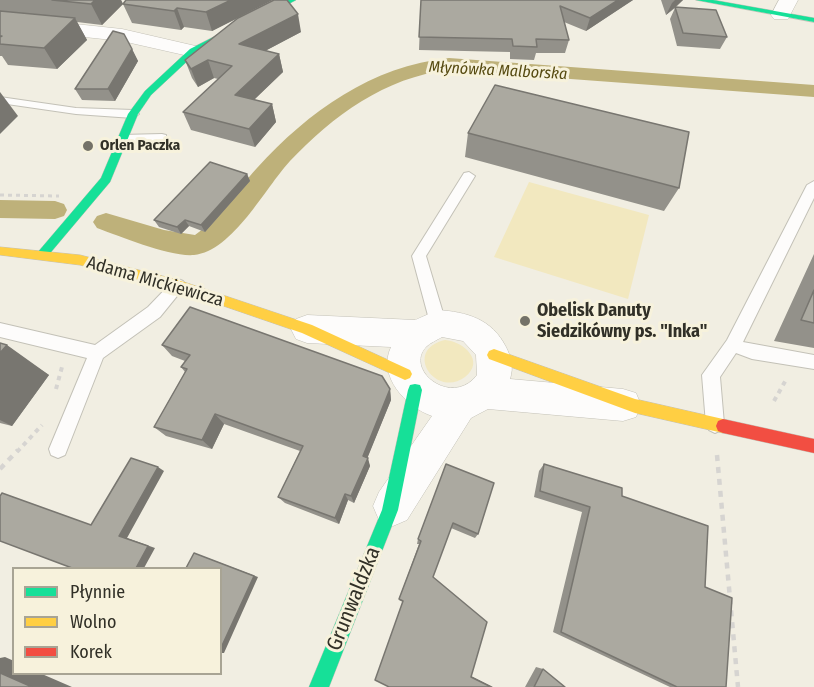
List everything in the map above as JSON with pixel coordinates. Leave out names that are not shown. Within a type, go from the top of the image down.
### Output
[{"type":"street","points":[[42,255],[106,179],[133,114],[148,93],[193,51],[292,0]]},
{"type":"street","points":[[700,0],[785,8],[814,20]]},
{"type":"street","points":[[0,22],[115,32],[155,39],[193,51]]},
{"type":"street","name":"Adama Mickiewicza","points":[[0,251],[80,260],[178,285],[307,329],[410,382]]},
{"type":"street","points":[[472,399],[493,381],[496,368],[489,343],[473,330],[454,324],[427,329],[404,352],[403,363],[410,382],[436,403],[472,399],[635,406]]},
{"type":"street","name":"Adama Mickiewicza","points":[[307,329],[427,329]]},
{"type":"street","points":[[494,355],[635,406],[814,446]]},
{"type":"street","name":"Grunwaldzka","points":[[319,687],[390,510],[410,382]]},
{"type":"street","name":"Grunwaldzka","points":[[390,510],[472,399]]},
{"type":"lane","points":[[0,100],[76,111],[133,114]]},
{"type":"lane","points":[[121,139],[162,138]]},
{"type":"lane","points":[[427,329],[419,256],[469,176]]},
{"type":"lane","points":[[715,424],[711,375],[733,345],[814,184]]},
{"type":"lane","points":[[58,449],[97,353],[154,312],[178,285]]},
{"type":"lane","points":[[0,330],[97,353]]},
{"type":"lane","points":[[733,345],[752,352],[814,362]]},
{"type":"path","points":[[0,195],[64,196]]},
{"type":"path","points":[[54,397],[67,346]]},
{"type":"path","points":[[0,469],[49,418]]},
{"type":"path","points":[[715,424],[738,687]]},
{"type":"shaded area","points":[[529,182],[649,215],[628,299],[494,257]]},
{"type":"shaded area","points":[[445,340],[465,348],[473,359],[471,371],[454,382],[444,382],[435,378],[425,362],[426,353],[432,345]]},
{"type":"building","points":[[52,0],[95,0],[91,4]]},
{"type":"building","points":[[126,0],[231,0],[206,12],[177,8],[174,11],[123,4]]},
{"type":"building","points":[[274,0],[287,0],[298,14],[239,44],[279,54],[235,95],[272,104],[249,129],[183,112],[232,66],[208,60],[191,69],[185,60],[238,18]]},
{"type":"building","points":[[421,0],[618,0],[590,18],[560,6],[569,40],[536,39],[537,47],[513,46],[512,39],[419,37]]},
{"type":"building","points":[[675,7],[716,10],[727,37],[683,33]]},
{"type":"building","points":[[0,11],[75,18],[44,48],[0,44],[2,36],[0,36]]},
{"type":"building","points":[[113,31],[124,34],[132,49],[108,89],[75,89]]},
{"type":"building","points":[[495,85],[689,132],[679,188],[468,133]]},
{"type":"building","points":[[210,162],[247,174],[201,225],[185,220],[177,227],[154,220]]},
{"type":"building","points":[[814,290],[814,323],[801,320]]},
{"type":"building","points":[[190,307],[382,376],[390,389],[363,456],[368,458],[351,496],[345,494],[335,518],[278,497],[303,446],[215,414],[202,440],[154,427],[187,369],[181,367],[190,355],[162,345]]},
{"type":"building","points":[[0,343],[7,345],[0,353]]},
{"type":"building","points":[[131,458],[158,467],[119,536],[148,546],[137,567],[69,567],[0,541],[0,496],[2,493],[91,525]]},
{"type":"building","points":[[446,464],[494,483],[478,534],[453,523],[433,577],[487,622],[471,677],[491,687],[389,687],[375,680],[403,601],[399,599],[421,541],[418,539]]},
{"type":"building","points":[[544,464],[622,488],[622,496],[708,526],[705,587],[732,598],[726,687],[677,687],[561,632],[590,507],[540,491]]},
{"type":"building","points":[[194,553],[254,576],[222,646],[222,567],[187,567]]},
{"type":"building","points":[[543,669],[565,687],[534,687]]},
{"type":"building","points":[[0,673],[32,687],[0,687]]},
{"type":"waterway","name":"Młynówka Malborska","points":[[106,222],[176,243],[195,245],[204,242],[233,215],[282,155],[324,118],[372,86],[397,74],[423,67],[449,64],[814,91]]},
{"type":"waterway","name":"Młynówka Malborska","points":[[0,209],[55,210]]},
{"type":"traffic: fast","points":[[42,255],[106,179],[133,114],[148,93],[193,51],[292,0]]},
{"type":"traffic: fast","points":[[700,0],[814,20]]},
{"type":"traffic: fast","points":[[319,687],[390,510],[415,390]]},
{"type":"traffic: slow","points":[[0,251],[80,260],[178,285],[307,329],[405,374]]},
{"type":"traffic: slow","points":[[494,355],[635,406],[723,426]]},
{"type":"traffic: jam","points":[[723,426],[814,446]]},
{"type":"place","name":"Orlen Paczka","points":[[88,146]]},
{"type":"place","name":"Obelisk Danuty Siedzikówny ps. \"Inka\"","points":[[525,321]]}]
